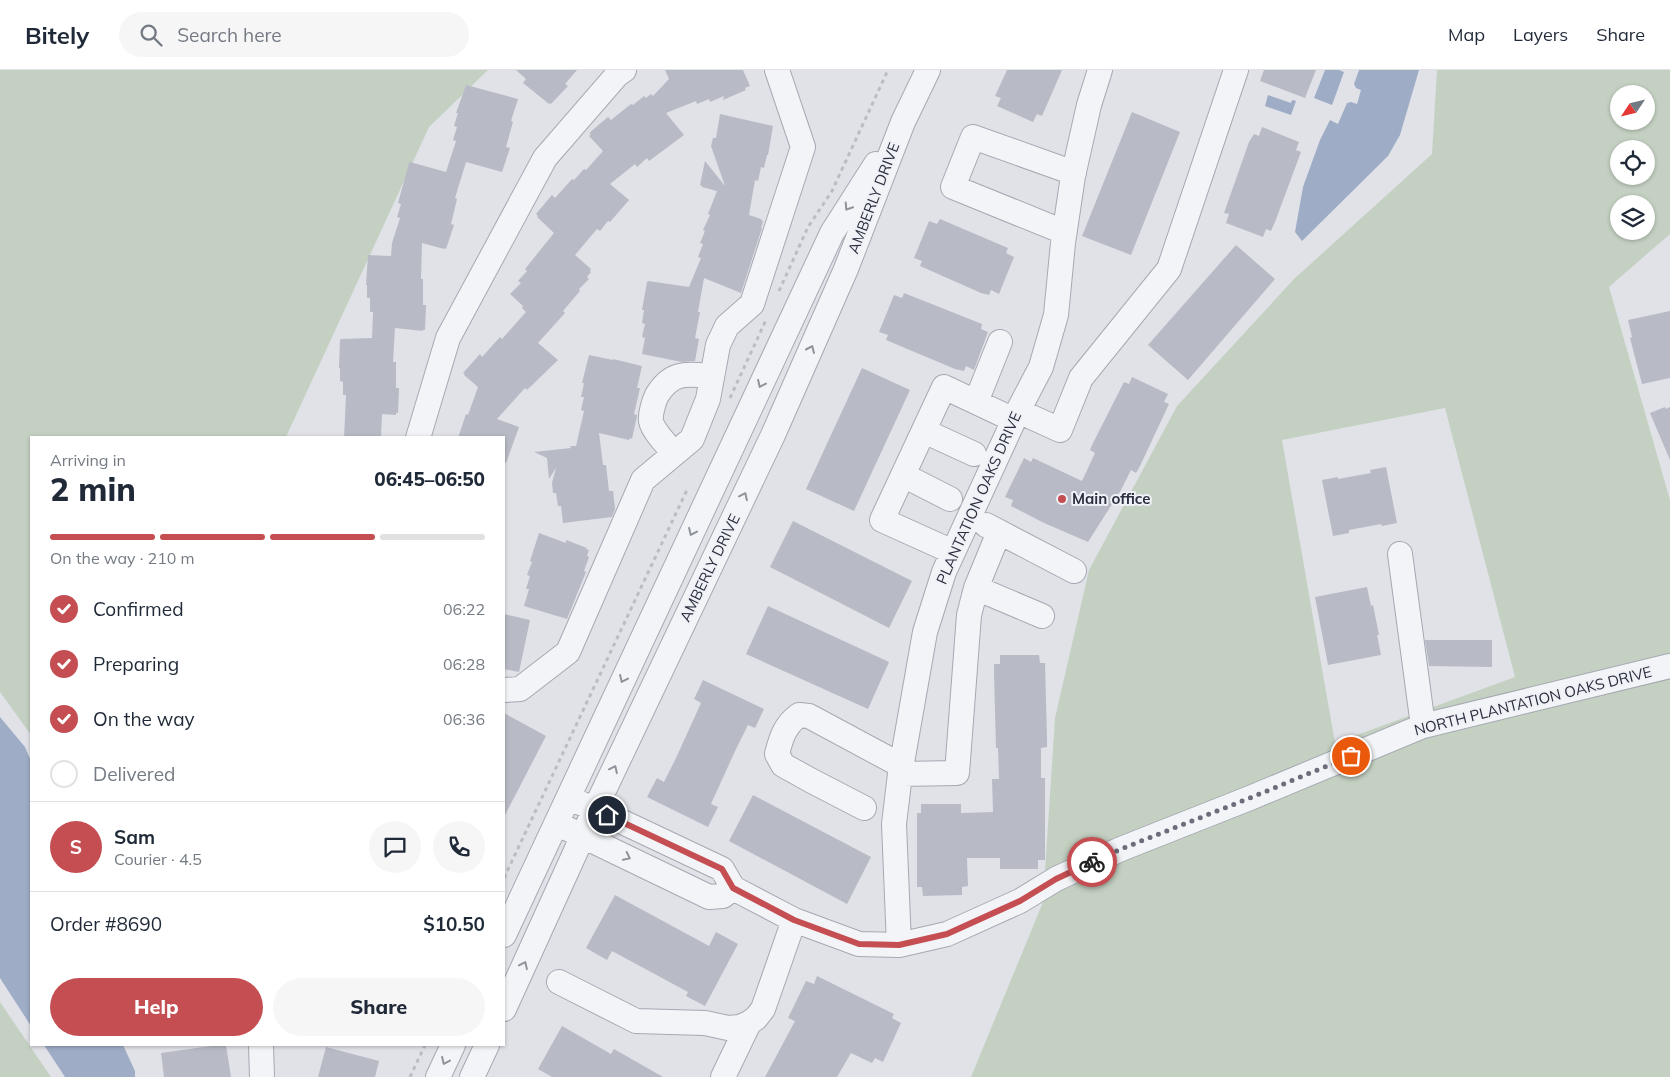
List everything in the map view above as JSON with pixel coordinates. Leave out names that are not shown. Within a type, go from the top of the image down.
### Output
[{"type":"street","points":[[419,436],[448,338],[545,158],[624,70]]},
{"type":"street","points":[[505,690],[520,689],[568,652],[643,480],[692,439],[708,399],[718,345],[727,326],[752,304],[803,147],[777,70]]},
{"type":"street","name":"AMBERLY DRIVE","points":[[505,934],[832,233],[902,122],[928,70]]},
{"type":"street","name":"PLANTATION OAKS DRIVE","points":[[899,945],[894,824],[901,770],[925,632],[944,572],[1040,367],[1056,314],[1064,232],[1074,173],[1089,105],[1100,70]]},
{"type":"street","points":[[953,552],[882,520],[944,387],[976,402],[1060,430],[1081,378],[1169,269],[1236,70]]},
{"type":"street","name":"AMBERLY DRIVE","points":[[505,1007],[595,809],[773,435],[846,269],[902,122]]},
{"type":"street","points":[[1064,232],[953,187],[972,137],[1074,173]]},
{"type":"street","points":[[976,402],[1000,342]]},
{"type":"street","points":[[674,453],[660,437],[651,422],[654,400],[664,384],[672,378],[690,374],[712,376]]},
{"type":"street","points":[[924,431],[974,454]]},
{"type":"street","points":[[903,475],[950,499]]},
{"type":"street","points":[[970,516],[1074,571]]},
{"type":"street","points":[[864,808],[783,765],[776,754],[782,734],[790,721],[799,715],[809,716],[901,770],[957,773],[969,615],[976,588],[999,532]]},
{"type":"street","points":[[1400,554],[1423,726]]},
{"type":"street","points":[[976,588],[1042,616]]},
{"type":"street","name":"NORTH PLANTATION OAKS DRIVE","points":[[899,945],[947,934],[1020,901],[1056,879],[1121,849],[1423,726],[1670,666]]},
{"type":"street","points":[[568,798],[722,869],[733,888],[794,920],[859,944],[899,945]]},
{"type":"street","points":[[556,823],[709,897],[723,896],[733,888]]},
{"type":"street","points":[[559,982],[636,1022],[705,1024],[728,1028],[740,1027],[756,1018],[763,1009],[794,920]]},
{"type":"street","points":[[723,1077],[749,1023]]},
{"type":"street","points":[[261,1046],[262,1077]]},
{"type":"street","points":[[438,1077],[453,1046]]},
{"type":"street","points":[[472,1077],[487,1046]]},
{"type":"path","points":[[776,298],[808,227],[832,191],[888,70]]},
{"type":"path","points":[[728,403],[768,315]]},
{"type":"path","points":[[505,876],[691,482]]},
{"type":"path","points":[[410,1077],[425,1046]]},
{"type":"green space","points":[[0,70],[488,70],[429,127],[286,436],[30,436],[30,734],[0,692]]},
{"type":"green space","points":[[1437,70],[1670,70],[1670,234],[1609,287],[1670,500],[1670,1077],[971,1077],[1043,902],[1055,718],[1089,570],[1177,406],[1294,279],[1432,154]],"holes":[[[1445,408],[1515,677],[1335,743],[1282,440]]]},
{"type":"green space","points":[[0,1002],[51,1077],[0,1077]]},
{"type":"water","points":[[1325,70],[1344,72],[1332,105],[1314,98]]},
{"type":"water","points":[[1359,70],[1419,70],[1400,135],[1388,156],[1302,241],[1295,232],[1303,187],[1320,140],[1330,120],[1338,124],[1347,103],[1357,104],[1361,90],[1356,88],[1354,84]]},
{"type":"water","points":[[1268,95],[1291,103],[1292,100],[1296,101],[1291,115],[1265,106]]},
{"type":"water","points":[[0,717],[25,747],[30,759],[30,1024],[0,978]]},
{"type":"water","points":[[45,1046],[123,1046],[135,1071],[135,1077],[65,1077]]},
{"type":"building","points":[[516,70],[577,70],[565,84],[568,86],[549,104],[523,83],[526,79]]},
{"type":"building","points":[[665,70],[743,70],[750,86],[745,88],[746,90],[723,100],[724,96],[710,102],[709,99],[697,104],[696,101],[666,113],[684,135],[649,161],[647,158],[637,167],[635,164],[610,184],[629,200],[610,222],[608,221],[600,231],[597,229],[575,255],[591,269],[587,277],[589,279],[563,311],[565,313],[538,343],[558,360],[527,390],[525,388],[497,419],[519,427],[505,463],[505,436],[459,436],[478,387],[463,373],[480,354],[482,357],[500,337],[502,339],[526,312],[522,308],[523,306],[510,294],[521,283],[518,281],[527,271],[525,269],[554,233],[536,214],[552,195],[555,198],[572,179],[574,180],[584,169],[586,170],[603,151],[589,136],[591,134],[589,133],[608,117],[611,120],[644,96],[646,98],[651,94],[653,96],[669,79]]},
{"type":"building","points":[[1007,70],[1062,70],[1042,116],[1037,114],[1033,122],[997,106],[1001,98],[995,96]]},
{"type":"building","points":[[1264,70],[1316,70],[1305,98],[1260,81]]},
{"type":"building","points":[[466,85],[518,99],[506,147],[510,148],[502,172],[466,162],[455,198],[457,199],[451,224],[454,225],[446,249],[422,243],[421,279],[423,279],[423,305],[426,305],[425,330],[395,328],[393,362],[396,362],[396,388],[399,388],[398,413],[396,415],[382,414],[381,436],[344,436],[346,395],[343,395],[343,382],[340,381],[340,340],[372,338],[373,312],[370,312],[370,298],[367,298],[366,285],[368,255],[391,256],[392,243],[400,218],[397,217],[401,204],[398,203],[409,163],[446,172],[456,141],[453,140],[457,127],[454,126],[458,113],[456,113]]},
{"type":"building","points":[[1132,112],[1180,132],[1131,255],[1082,236]]},
{"type":"building","points":[[720,114],[773,126],[764,168],[761,167],[758,181],[755,180],[749,215],[761,219],[763,222],[762,228],[741,293],[704,278],[695,338],[699,339],[695,361],[682,362],[642,354],[645,338],[642,337],[645,324],[642,323],[644,310],[642,310],[647,282],[689,287],[701,258],[698,257],[703,244],[700,243],[705,231],[703,230],[710,215],[708,214],[717,191],[700,185],[705,161],[725,186],[711,146],[713,138],[716,138]]},
{"type":"building","points":[[1262,127],[1299,142],[1296,150],[1301,152],[1271,231],[1266,229],[1263,237],[1226,223],[1229,214],[1224,213],[1249,142],[1254,134],[1259,136]]},
{"type":"building","points":[[940,219],[1008,248],[1006,253],[1014,257],[999,294],[991,290],[989,295],[981,293],[920,266],[922,261],[914,258],[929,221],[937,224]]},
{"type":"building","points":[[1236,245],[1275,279],[1188,380],[1148,345]]},
{"type":"building","points":[[904,293],[982,324],[981,329],[988,332],[974,370],[966,366],[964,371],[955,369],[886,340],[888,335],[879,332],[894,295],[902,298]]},
{"type":"building","points":[[1670,311],[1670,378],[1642,384],[1630,338],[1632,337],[1628,320]]},
{"type":"building","points":[[589,355],[642,366],[637,388],[640,388],[634,414],[637,416],[632,439],[630,438],[629,440],[599,433],[609,491],[613,491],[615,509],[612,517],[563,523],[561,506],[558,506],[556,493],[553,493],[552,483],[556,468],[549,479],[547,458],[534,452],[576,446],[584,411],[581,410],[584,397],[581,397],[584,383],[582,383]]},
{"type":"building","points":[[862,368],[910,390],[854,511],[806,489]]},
{"type":"building","points":[[1132,377],[1168,394],[1164,402],[1169,404],[1136,473],[1131,470],[1121,490],[1088,542],[1011,506],[1013,500],[1005,497],[1024,458],[1031,462],[1033,458],[1082,481],[1095,453],[1090,450],[1093,443],[1124,382],[1129,384]]},
{"type":"building","points":[[1665,407],[1666,409],[1670,407],[1670,460],[1650,413]]},
{"type":"building","points":[[1386,467],[1397,523],[1349,530],[1349,533],[1333,536],[1322,480],[1371,473],[1370,470]]},
{"type":"building","points":[[793,521],[912,581],[889,628],[770,567]]},
{"type":"building","points":[[539,533],[566,543],[566,540],[589,550],[587,556],[589,557],[584,571],[586,572],[567,619],[524,606],[529,589],[526,589],[530,576],[527,575]]},
{"type":"building","points":[[1367,587],[1371,606],[1373,605],[1381,655],[1328,665],[1315,597]]},
{"type":"building","points":[[768,606],[889,662],[868,709],[746,654]]},
{"type":"building","points":[[505,614],[530,620],[519,672],[505,669]]},
{"type":"building","points":[[1425,640],[1492,640],[1492,667],[1429,666]]},
{"type":"building","points":[[1000,655],[1039,655],[1040,663],[1045,663],[1047,747],[1041,748],[1041,778],[1045,778],[1045,860],[1038,860],[1038,869],[1000,869],[1000,858],[967,858],[968,886],[962,887],[962,895],[923,896],[922,887],[917,887],[917,813],[921,813],[921,804],[961,804],[961,813],[993,812],[992,779],[999,779],[998,748],[996,748],[994,664],[1000,664]]},
{"type":"building","points":[[703,680],[764,709],[755,728],[748,725],[736,749],[711,804],[718,807],[708,827],[647,797],[657,778],[664,782],[676,758],[701,703],[694,699]]},
{"type":"building","points":[[505,714],[546,736],[505,815]]},
{"type":"building","points":[[753,795],[871,857],[847,904],[729,841]]},
{"type":"building","points":[[615,895],[709,946],[716,932],[738,944],[705,1006],[686,996],[688,992],[612,951],[607,960],[586,948]]},
{"type":"building","points":[[817,976],[894,1014],[892,1018],[901,1023],[883,1062],[875,1058],[872,1063],[851,1053],[837,1077],[765,1077],[795,1021],[788,1018],[806,981],[814,984]]},
{"type":"building","points":[[562,1026],[611,1054],[614,1049],[663,1077],[552,1077],[538,1069]]},
{"type":"building","points":[[211,1046],[226,1046],[231,1077],[164,1077],[161,1053]]},
{"type":"building","points":[[326,1047],[379,1061],[375,1077],[318,1077]]},
{"type":"way so far","points":[[1092,862],[1351,756]]},
{"type":"place","name":"Main office","points":[[1062,499]]},
{"type":"route","points":[[607,815],[722,869],[733,888],[794,920],[859,944],[899,945],[947,934],[1020,901],[1056,879],[1092,862]]}]
